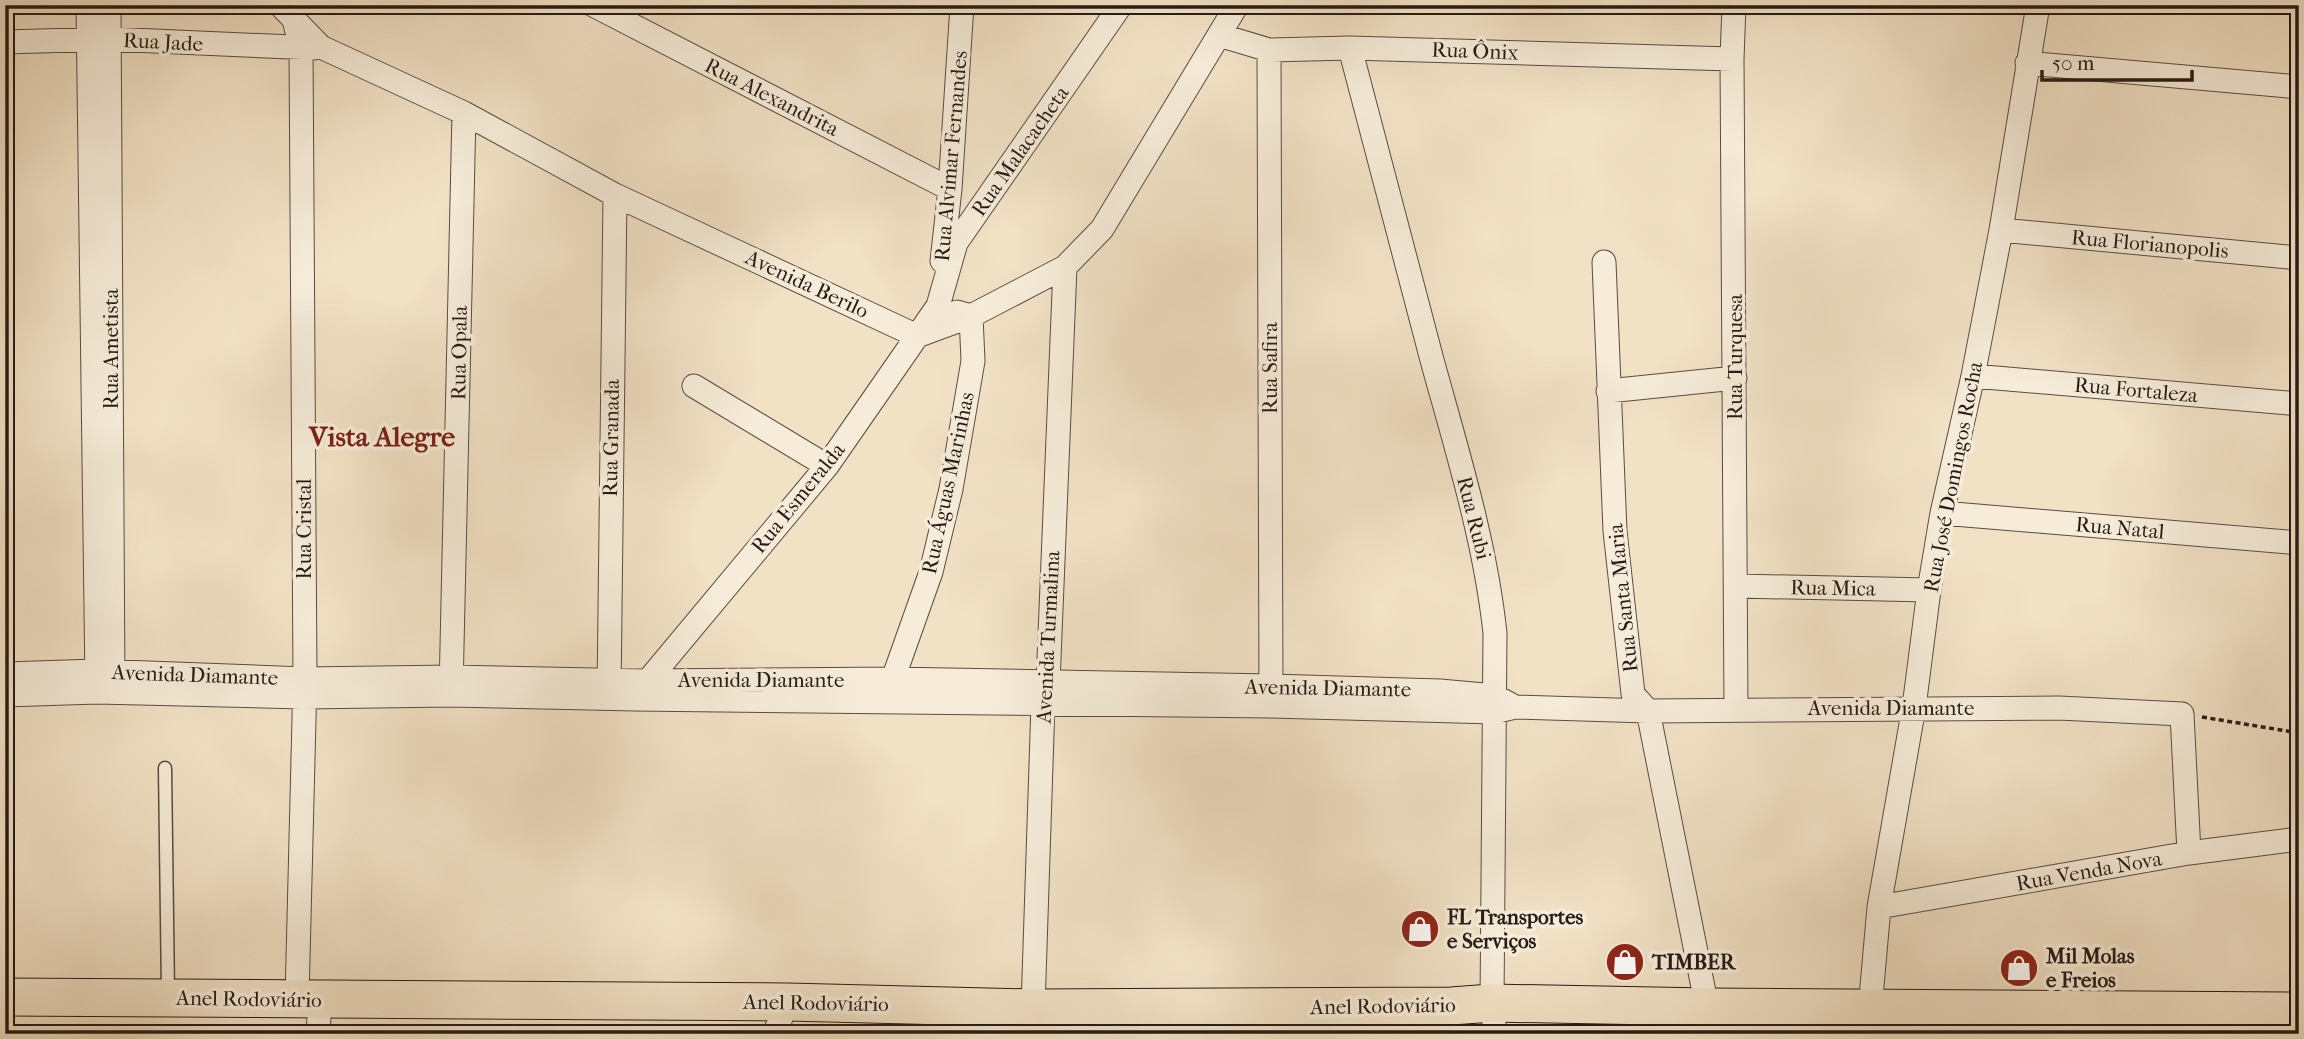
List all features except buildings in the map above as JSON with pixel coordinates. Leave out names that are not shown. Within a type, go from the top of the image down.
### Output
[{"type":"main road","name":"Anel Rodoviário","points":[[5,997],[168,998],[312,1011],[1035,1021],[1451,1006],[1494,1018],[1707,1007],[1868,1021],[2299,1011]]},
{"type":"street","name":"Rua Ametista","points":[[88,5],[99,39]]},
{"type":"street","name":"Rua Ametista","points":[[105,682],[99,39],[109,5]]},
{"type":"street","name":"Rua Alexandrita","points":[[593,5],[950,189]]},
{"type":"street","name":"Rua Alvimar Fernandes","points":[[938,306],[950,189],[962,5]]},
{"type":"street","name":"Rua Malacacheta","points":[[938,306],[956,243],[1121,5]]},
{"type":"street","points":[[917,336],[971,316],[1065,267],[1102,229],[1237,5]]},
{"type":"street","name":"Rua Turquesa","points":[[1734,5],[1732,59],[1736,710]]},
{"type":"street","name":"Rua José Domingos Rocha","points":[[1868,1021],[1880,907],[1914,707],[1929,590],[1942,513],[1973,376],[2001,230],[2038,5]]},
{"type":"street","name":"Avenida Berilo","points":[[287,12],[311,48],[464,113],[615,195],[917,336]]},
{"type":"street","name":"Rua Ônix","points":[[1219,35],[1269,50],[1350,48],[1732,59]]},
{"type":"street","name":"Rua Jade","points":[[5,42],[99,39],[311,48]]},
{"type":"street","name":"Rua Cristal","points":[[311,48],[305,688],[312,1011]]},
{"type":"street","name":"Rua Rubi","points":[[1350,48],[1485,560],[1501,705],[1494,1018]]},
{"type":"street","name":"Rua Safira","points":[[1269,50],[1271,696]]},
{"type":"street","points":[[2027,63],[2299,87]]},
{"type":"street","name":"Rua Opala","points":[[452,686],[464,113]]},
{"type":"street","name":"Rua Granada","points":[[609,689],[615,195]]},
{"type":"street","name":"Rua Florianopolis","points":[[2001,230],[2299,258]]},
{"type":"street","name":"Rua Santa Maria","points":[[1604,262],[1615,531],[1633,694],[1647,711],[1707,1007]]},
{"type":"street","name":"Avenida Turmalina","points":[[1035,1021],[1045,693],[1065,267]]},
{"type":"street","points":[[938,306],[971,316]]},
{"type":"street","name":"Rua Esmeralda","points":[[640,690],[827,466],[938,306]]},
{"type":"street","name":"Rua Águas Marinhas","points":[[891,691],[931,572],[951,489],[973,361],[971,316]]},
{"type":"street","name":"Rua Fortaleza","points":[[1973,376],[2299,404]]},
{"type":"street","points":[[1608,391],[1735,378]]},
{"type":"street","points":[[694,386],[827,466]]},
{"type":"street","name":"Rua Natal","points":[[1942,513],[2299,543]]},
{"type":"street","name":"Rua Mica","points":[[1736,586],[1929,590]]},
{"type":"street","name":"Avenida Diamante","points":[[5,674],[105,682],[305,688],[452,686],[1271,696],[1440,691],[1501,705],[1647,711],[1914,707],[2059,708],[2182,714]]},
{"type":"street","name":"Avenida Diamante","points":[[5,695],[105,682]]},
{"type":"street","points":[[2182,714],[2189,853]]},
{"type":"street","name":"Rua Venda Nova","points":[[1880,907],[2189,853],[2299,839]]},
{"type":"street","points":[[1390,1034],[1414,1026],[1451,1006]]},
{"type":"lane","points":[[165,768],[168,998]]},
{"type":"path","points":[[2182,714],[2299,733]]},
{"type":"place","name":"FL Transportes e Serviços","points":[[1420,929]]},
{"type":"place","name":"TIMBER","points":[[1625,962]]},
{"type":"place","name":"Mil Molas e Freios","points":[[2019,968]]},
{"type":"district","name":"Vista Alegre","points":[[382,436]]}]
